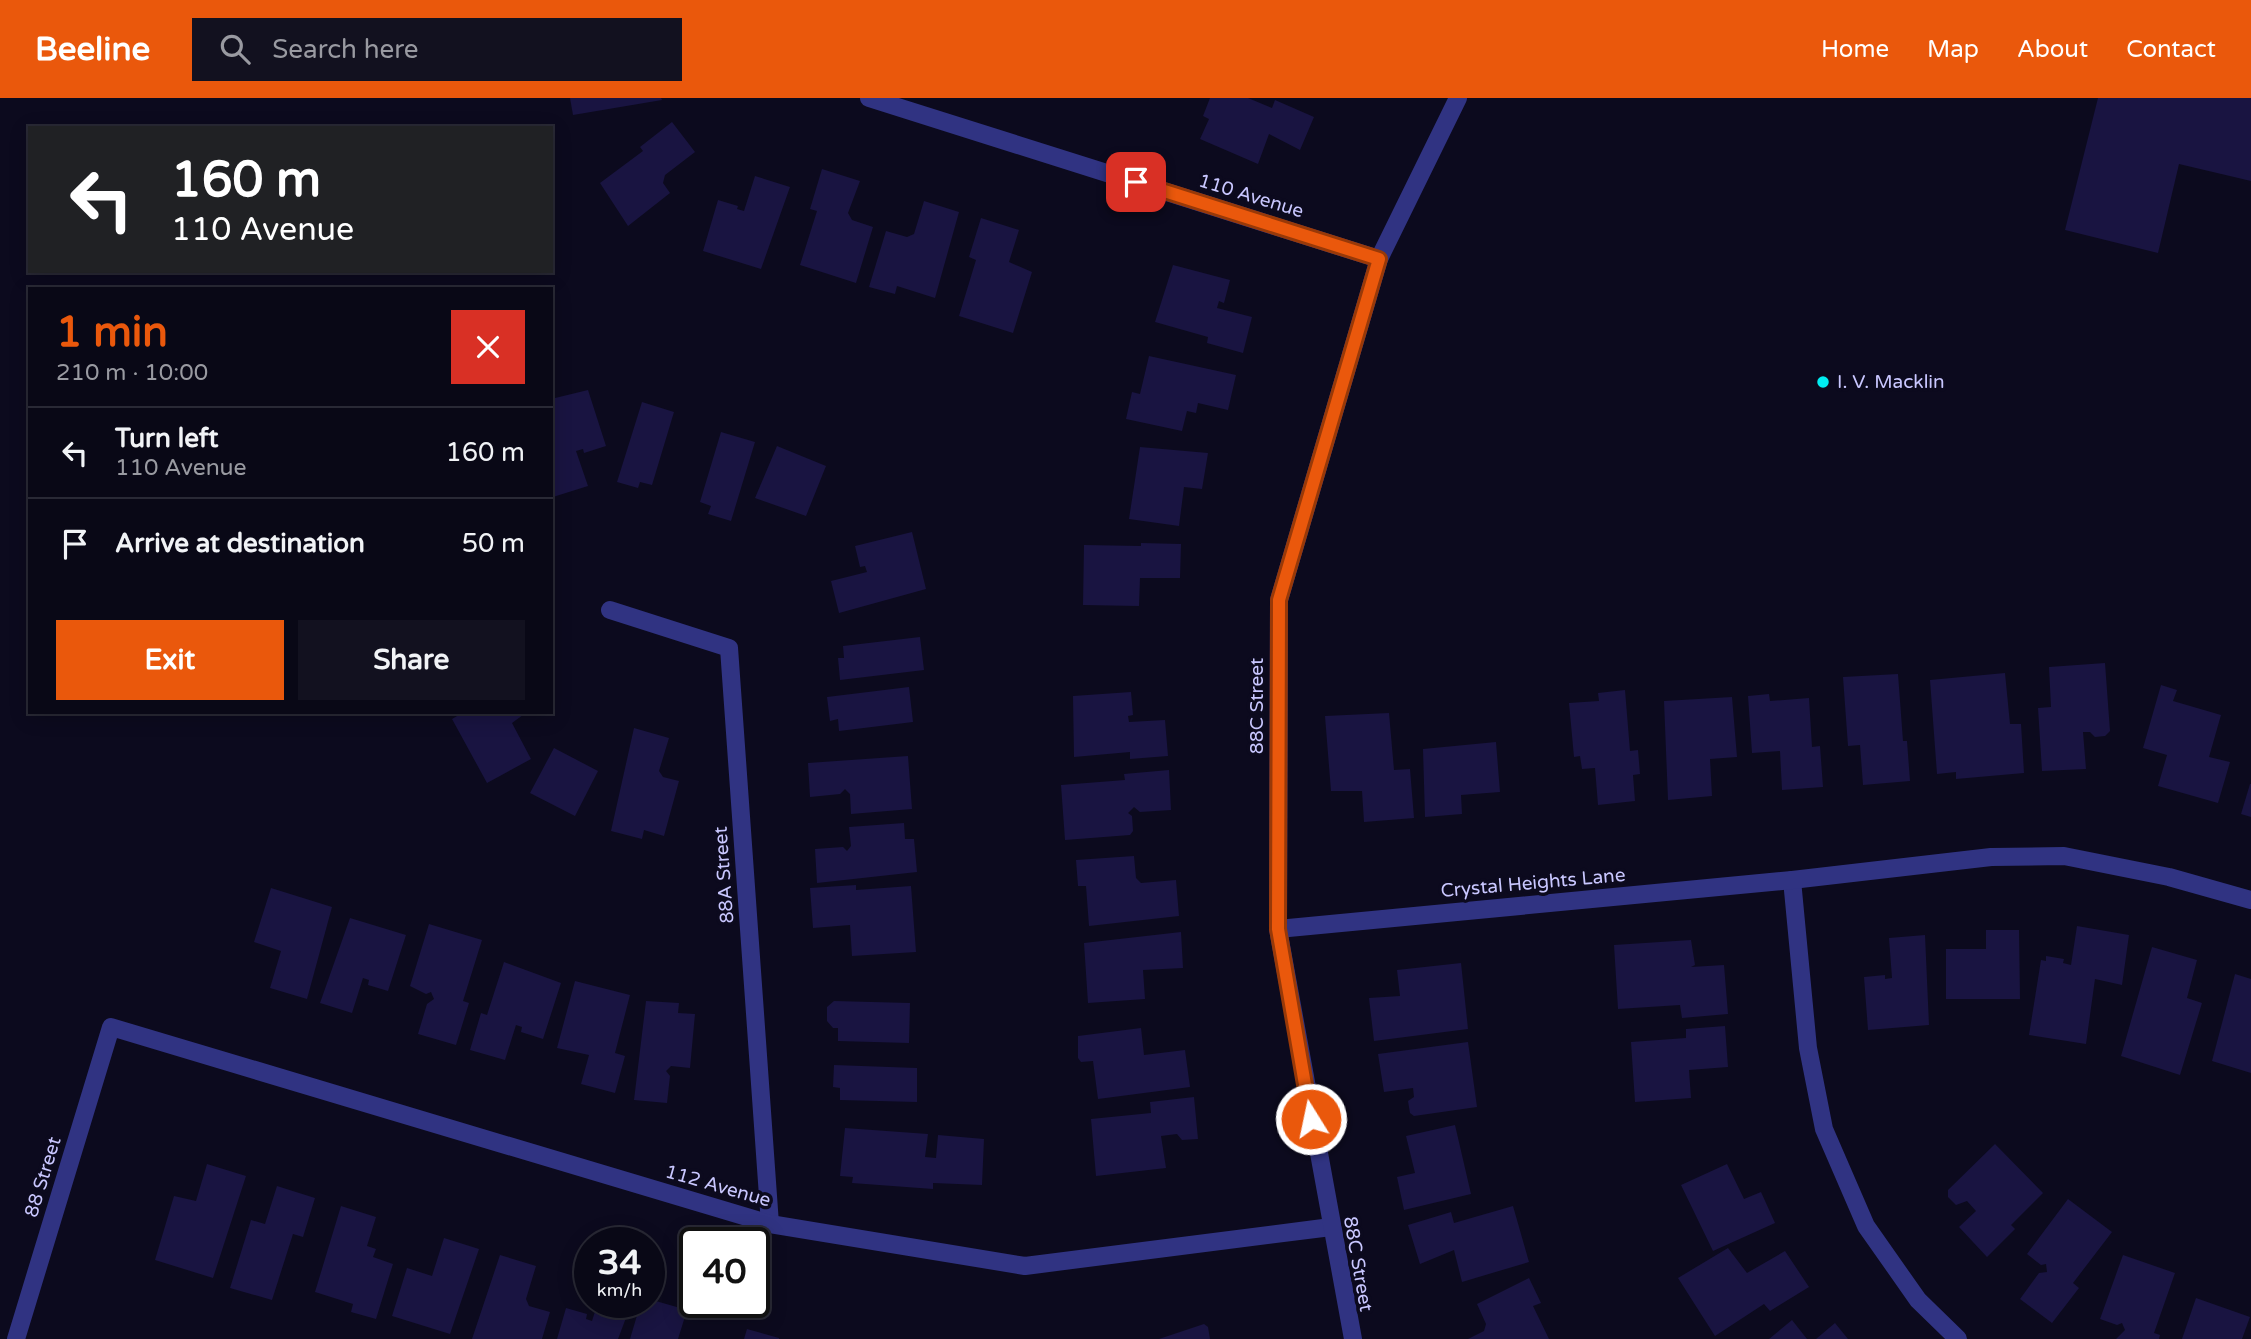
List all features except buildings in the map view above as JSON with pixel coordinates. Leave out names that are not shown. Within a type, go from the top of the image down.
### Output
[{"type":"street","name":"110 Avenue","points":[[869,98],[1379,259]]},
{"type":"street","name":"88C Street","points":[[1353,1339],[1278,929],[1279,600],[1379,259],[1458,98]]},
{"type":"street","name":"88A Street","points":[[610,610],[729,648],[770,1224]]},
{"type":"street","name":"Crystal Heights Lane","points":[[1278,929],[1792,880],[1991,857],[2064,856],[2169,877],[2251,900]]},
{"type":"street","points":[[1792,880],[1808,1048],[1824,1129],[1866,1226],[1918,1300],[1958,1339]]},
{"type":"street","name":"112 Avenue","points":[[111,1027],[770,1224],[1025,1266],[1331,1227]]},
{"type":"street","name":"88 Street","points":[[16,1339],[111,1027]]},
{"type":"place","name":"I. V. Macklin","points":[[1823,382]]},
{"type":"route","points":[[1136,182],[1379,259],[1279,600],[1278,929],[1311,1119]]}]
